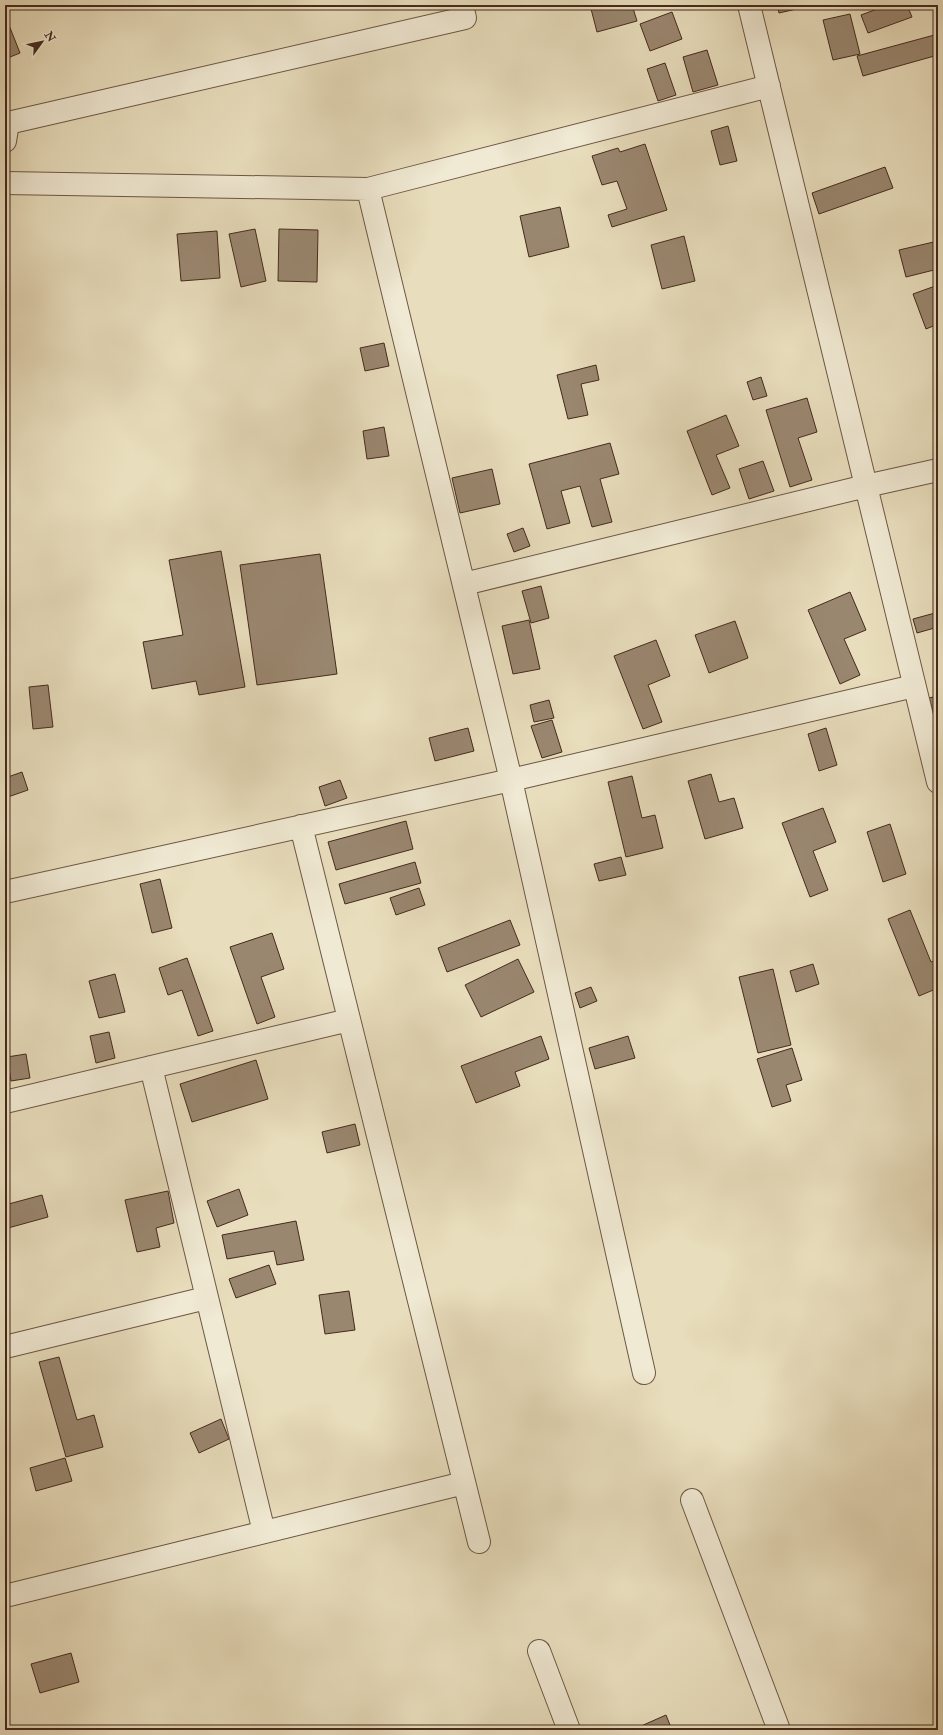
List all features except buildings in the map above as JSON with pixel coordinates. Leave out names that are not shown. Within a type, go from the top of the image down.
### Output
[{"type":"street","points":[[5,141],[8,123],[465,18],[462,5]]},
{"type":"street","points":[[749,5],[938,782]]},
{"type":"street","points":[[5,183],[368,189],[769,86]]},
{"type":"street","points":[[368,189],[511,780],[644,1373]]},
{"type":"street","points":[[464,584],[866,486],[938,470]]},
{"type":"street","points":[[5,892],[511,780],[914,686]]},
{"type":"street","points":[[301,826],[479,1542]]},
{"type":"street","points":[[5,1102],[349,1020]]},
{"type":"street","points":[[151,1067],[264,1532]]},
{"type":"street","points":[[5,1347],[206,1298]]},
{"type":"street","points":[[5,1596],[464,1483]]},
{"type":"street","points":[[692,1500],[779,1730]]},
{"type":"street","points":[[539,1651],[569,1730]]}]
